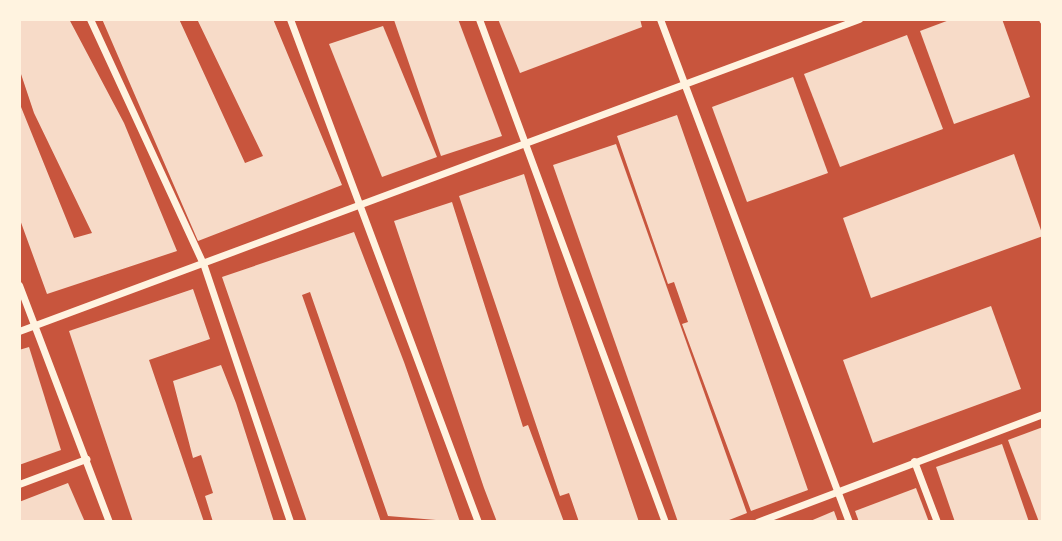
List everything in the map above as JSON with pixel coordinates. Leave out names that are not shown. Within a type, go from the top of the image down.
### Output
[{"type":"street","points":[[90,19],[203,263],[290,522]]},
{"type":"street","points":[[290,19],[478,522]]},
{"type":"street","points":[[479,19],[665,522]]},
{"type":"street","points":[[660,19],[849,522]]},
{"type":"street","points":[[19,331],[359,206],[846,21],[859,19]]},
{"type":"street","points":[[19,285],[109,522]]},
{"type":"street","points":[[757,522],[1043,414]]},
{"type":"street","points":[[19,484],[86,459]]},
{"type":"street","points":[[915,461],[937,522]]},
{"type":"building","points":[[19,19],[69,19],[124,123],[177,251],[47,294],[19,217],[19,102],[74,238],[92,233],[34,113],[19,68]]},
{"type":"building","points":[[102,19],[179,19],[245,163],[263,156],[197,19],[273,19],[342,185],[198,241]]},
{"type":"building","points":[[458,19],[502,136],[441,156],[394,20]]},
{"type":"building","points":[[498,19],[640,19],[642,27],[520,73]]},
{"type":"building","points":[[952,19],[1002,19],[1030,97],[954,124],[920,31]]},
{"type":"building","points":[[383,26],[437,157],[382,177],[329,44]]},
{"type":"building","points":[[907,35],[943,129],[840,167],[804,74]]},
{"type":"building","points":[[793,77],[828,173],[747,202],[712,107]]},
{"type":"building","points":[[677,115],[808,490],[751,511],[682,324],[688,322],[674,282],[668,284],[617,136]]},
{"type":"building","points":[[616,144],[747,513],[724,522],[678,522],[553,165]]},
{"type":"building","points":[[1014,154],[1043,236],[871,298],[843,218]]},
{"type":"building","points":[[524,174],[639,522],[579,522],[569,493],[560,496],[459,196]]},
{"type":"building","points":[[452,202],[523,427],[528,425],[564,522],[497,522],[484,488],[394,221]]},
{"type":"building","points":[[354,232],[404,362],[460,522],[388,516],[310,292],[302,295],[381,522],[307,522],[222,277]]},
{"type":"building","points":[[193,289],[210,339],[149,360],[204,522],[133,522],[69,331]]},
{"type":"building","points":[[991,306],[1021,389],[873,443],[843,360]]},
{"type":"building","points":[[29,347],[61,450],[19,465],[19,350]]},
{"type":"building","points":[[221,365],[274,522],[213,522],[205,496],[213,493],[201,455],[193,458],[173,381]]},
{"type":"building","points":[[1043,427],[1043,522],[1039,522],[1008,440]]},
{"type":"building","points":[[1002,444],[1029,522],[955,522],[936,467]]},
{"type":"building","points":[[68,483],[85,522],[19,522],[19,502]]},
{"type":"building","points":[[916,488],[929,522],[859,522],[855,511]]},
{"type":"building","points":[[834,511],[838,522],[808,522]]}]
